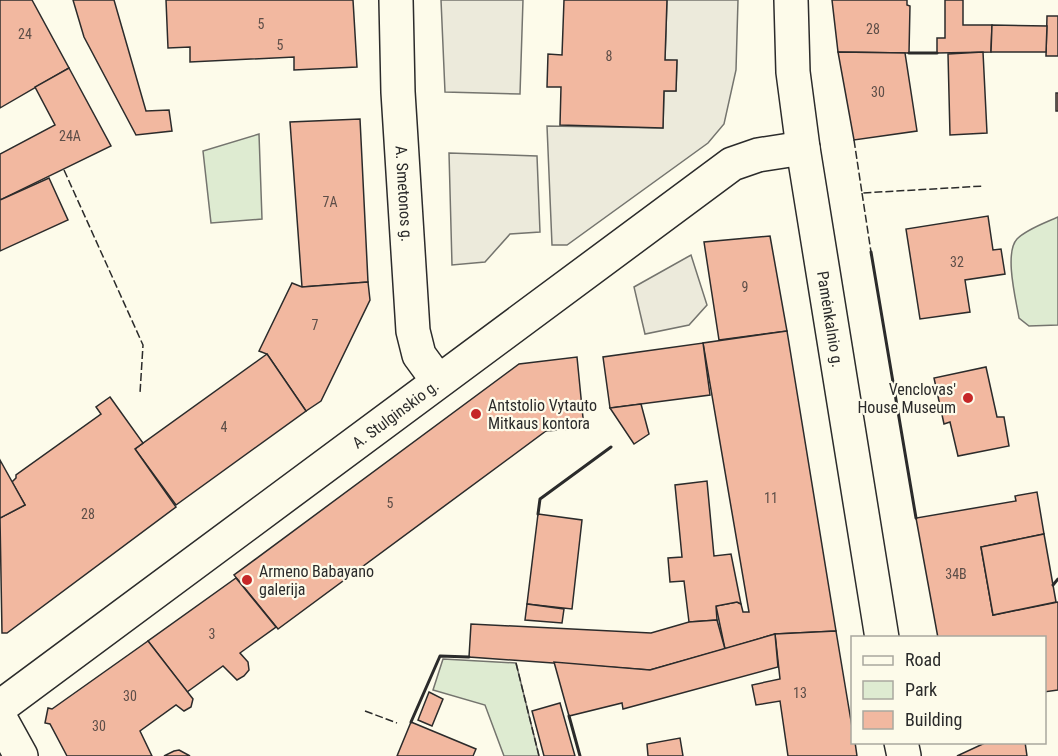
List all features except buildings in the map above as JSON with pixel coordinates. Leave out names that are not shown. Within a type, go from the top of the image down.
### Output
[{"type":"main road","name":"A. Smetonos g.","points":[[396,0],[398,92],[414,330],[419,354],[438,381]]},
{"type":"main road","name":"Pamėnkalnio g.","points":[[791,0],[793,72],[803,148],[882,636]]},
{"type":"main road","name":"A. Stulginskio g.","points":[[0,707],[732,164],[758,155],[803,148]]},
{"type":"main road","points":[[0,718],[21,756]]},
{"type":"green space","points":[[259,134],[262,219],[211,223],[203,151]]},
{"type":"green space","points":[[1058,217],[1058,325],[1029,326],[1019,318],[1011,265],[1013,246],[1017,239],[1026,232]]},
{"type":"green space","points":[[443,659],[516,663],[539,756],[504,756],[485,705],[433,690]]},
{"type":"shaded area","points":[[441,0],[523,0],[520,94],[445,92]]},
{"type":"shaded area","points":[[667,0],[738,0],[736,70],[724,124],[708,143],[567,245],[552,245],[547,126],[663,128],[664,91],[676,91],[677,61],[665,60]]},
{"type":"shaded area","points":[[449,153],[537,156],[540,232],[510,234],[485,262],[452,265]]},
{"type":"shaded area","points":[[691,255],[707,305],[689,325],[645,334],[634,287]]},
{"type":"fence","points":[[854,140],[862,193],[984,186]]},
{"type":"fence","points":[[64,170],[143,345],[140,393]]},
{"type":"fence","points":[[862,193],[871,252]]},
{"type":"fence","points":[[516,663],[539,756]]},
{"type":"fence","points":[[365,711],[397,723]]},
{"type":"wall","points":[[909,53],[937,53]]},
{"type":"wall","points":[[871,252],[916,518]]},
{"type":"wall","points":[[538,514],[540,499],[611,447]]},
{"type":"wall","points":[[1053,585],[1058,579]]},
{"type":"wall","points":[[411,722],[440,656],[469,657]]},
{"type":"wall","points":[[569,716],[580,756]]},
{"type":"place","name":"Venclovas' House Museum","points":[[968,398]]},
{"type":"place","name":"Antstolio Vytauto Mitkaus kontora","points":[[476,414]]},
{"type":"place","name":"Armeno Babayano galerija","points":[[247,580]]}]
